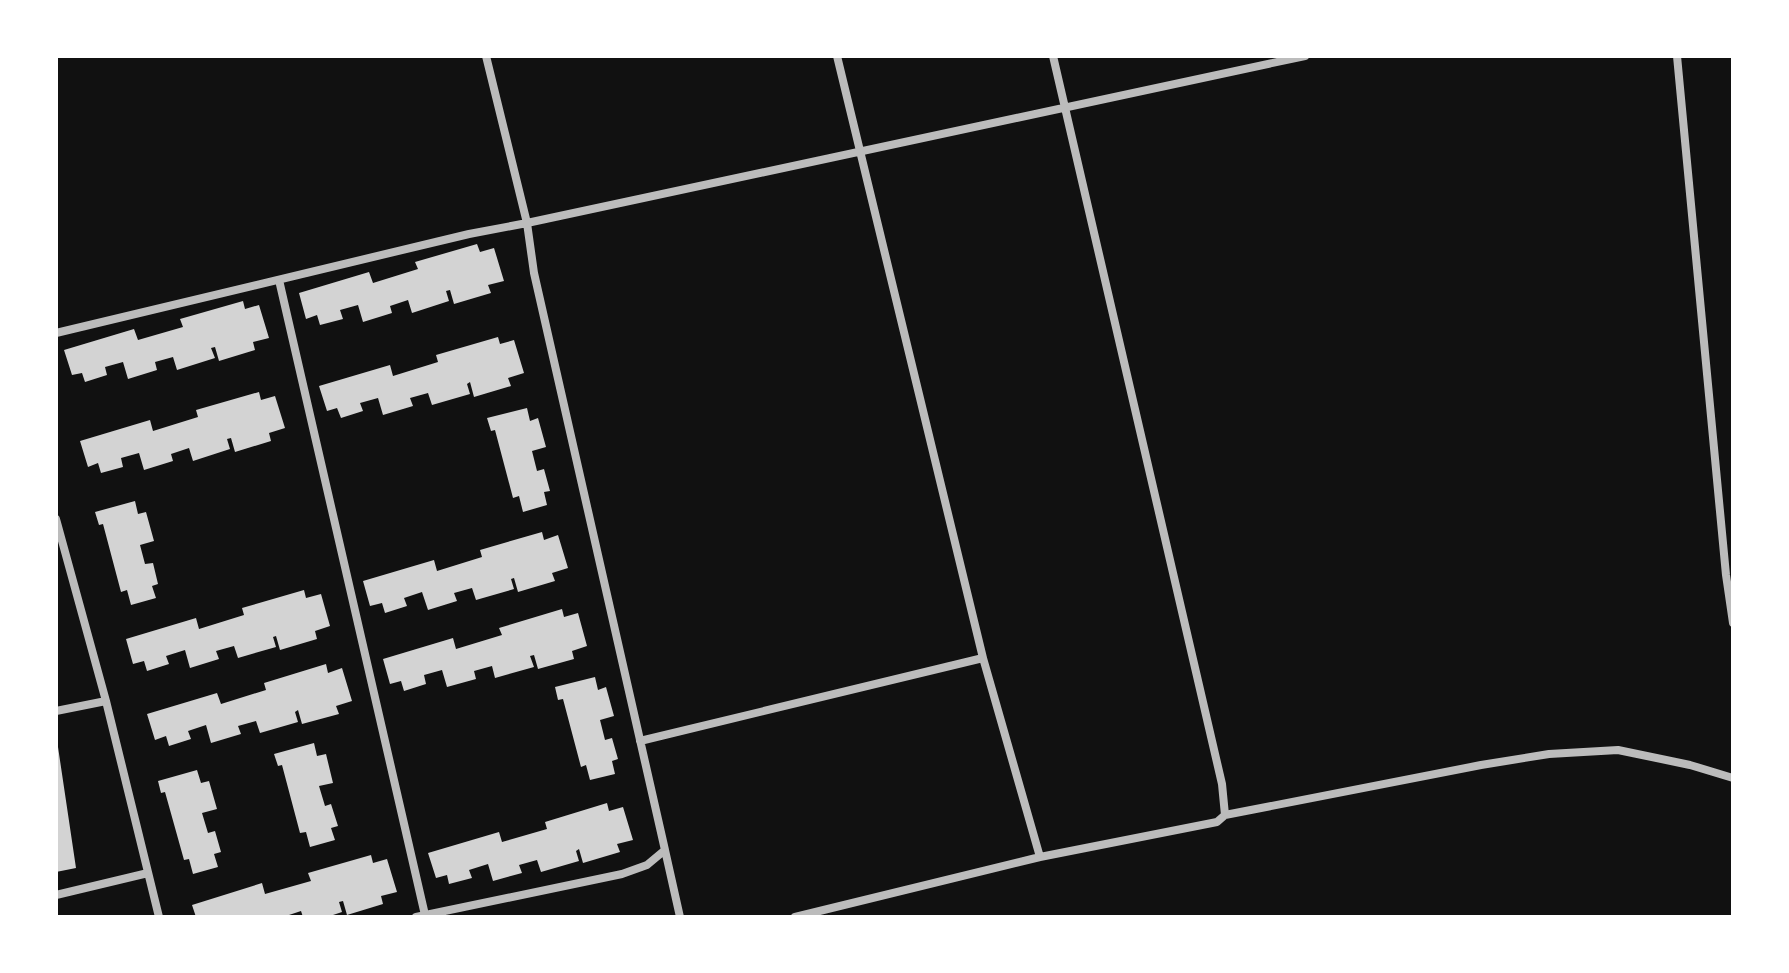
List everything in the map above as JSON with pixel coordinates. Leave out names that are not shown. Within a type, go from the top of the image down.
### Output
[{"type":"street","points":[[486,56],[527,223],[534,273],[680,917]]},
{"type":"street","points":[[837,56],[983,658],[1040,857]]},
{"type":"street","points":[[1053,56],[1222,784],[1225,815]]},
{"type":"street","points":[[56,333],[469,234],[1305,56]]},
{"type":"street","points":[[1677,56],[1733,623]]},
{"type":"street","points":[[279,280],[420,916],[622,874],[647,865],[665,850]]},
{"type":"street","points":[[56,519],[106,701],[159,917]]},
{"type":"street","points":[[640,741],[983,658]]},
{"type":"street","points":[[56,711],[106,701]]},
{"type":"street","points":[[795,917],[1040,857],[1217,822],[1225,815],[1549,754],[1618,750],[1690,765],[1733,778]]},
{"type":"street","points":[[56,895],[148,873]]},
{"type":"building","points":[[477,244],[480,252],[494,248],[504,281],[488,285],[491,293],[454,304],[450,290],[446,291],[449,301],[412,313],[408,300],[390,306],[392,313],[363,322],[358,305],[340,310],[343,319],[320,325],[317,315],[306,319],[299,293],[369,272],[373,283],[418,269],[415,262]]},
{"type":"building","points":[[243,301],[245,309],[259,305],[269,338],[253,342],[255,350],[219,361],[215,347],[211,348],[215,358],[177,370],[173,357],[155,362],[157,370],[128,379],[123,362],[105,367],[107,375],[85,382],[82,373],[72,375],[64,350],[134,329],[138,340],[183,327],[180,319]]},
{"type":"building","points":[[498,337],[500,344],[514,340],[524,373],[508,378],[511,386],[474,397],[470,382],[467,384],[470,394],[432,405],[428,393],[410,398],[413,406],[383,415],[378,398],[360,403],[363,411],[341,418],[337,408],[327,411],[319,386],[390,365],[393,376],[438,362],[436,355]]},
{"type":"building","points":[[259,392],[261,400],[275,396],[285,428],[269,433],[271,441],[235,452],[231,438],[227,439],[230,449],[193,461],[189,448],[171,454],[173,461],[144,470],[139,453],[121,458],[123,467],[101,473],[98,463],[88,467],[80,441],[150,420],[153,431],[198,417],[196,410]]},
{"type":"building","points":[[527,408],[530,421],[538,418],[546,447],[532,451],[537,471],[544,469],[550,491],[544,492],[547,505],[523,512],[519,496],[513,498],[495,430],[491,431],[487,418]]},
{"type":"building","points":[[135,501],[138,514],[146,512],[154,541],[140,545],[145,564],[153,563],[158,584],[152,586],[156,598],[131,605],[127,590],[121,592],[103,524],[99,525],[95,512]]},
{"type":"building","points":[[542,532],[544,540],[558,535],[568,568],[552,573],[555,581],[518,592],[514,578],[511,579],[514,589],[476,600],[472,588],[454,593],[457,601],[428,610],[422,592],[404,598],[407,606],[385,613],[382,603],[370,606],[363,581],[434,560],[437,571],[482,557],[480,550]]},
{"type":"building","points":[[304,590],[306,598],[321,594],[330,626],[315,631],[317,639],[280,650],[276,636],[273,637],[276,647],[238,658],[234,646],[216,651],[219,659],[190,668],[185,650],[166,656],[169,664],[147,671],[144,661],[133,664],[126,639],[196,618],[199,629],[244,615],[242,608]]},
{"type":"building","points":[[562,609],[564,617],[578,613],[587,646],[572,651],[574,659],[538,669],[534,655],[530,656],[534,667],[495,678],[492,666],[474,671],[476,679],[447,687],[442,670],[424,675],[426,684],[404,691],[401,681],[390,684],[383,659],[453,638],[456,649],[502,635],[499,628]]},
{"type":"building","points":[[326,664],[328,673],[342,668],[352,701],[336,706],[339,714],[302,724],[298,710],[295,712],[298,722],[260,733],[256,721],[238,726],[241,734],[211,743],[206,725],[188,731],[191,739],[169,746],[166,736],[155,740],[147,714],[217,693],[221,704],[266,690],[264,683]]},
{"type":"building","points":[[595,677],[598,690],[606,687],[614,716],[600,720],[605,740],[612,738],[618,759],[612,761],[615,774],[590,780],[586,765],[581,767],[563,699],[558,700],[555,687]]},
{"type":"building","points":[[314,743],[317,756],[326,754],[333,783],[319,786],[325,806],[331,804],[338,826],[331,828],[335,840],[310,847],[306,832],[300,833],[282,765],[278,766],[274,754]]},
{"type":"building","points":[[56,748],[76,868],[56,872]]},
{"type":"building","points":[[197,770],[201,783],[209,781],[217,809],[202,813],[208,833],[215,831],[221,852],[214,854],[218,867],[193,874],[189,859],[184,860],[165,792],[161,793],[158,781]]},
{"type":"building","points":[[607,803],[609,811],[623,807],[633,840],[617,844],[620,852],[583,863],[579,849],[576,851],[579,861],[541,872],[537,860],[519,865],[522,873],[493,881],[488,864],[469,870],[472,878],[449,884],[447,875],[436,878],[428,853],[499,832],[502,842],[547,829],[545,822]]},
{"type":"building","points":[[371,855],[373,863],[387,859],[397,892],[381,896],[383,904],[347,915],[343,901],[339,902],[342,912],[327,917],[303,917],[301,911],[283,917],[196,917],[192,905],[262,883],[265,894],[311,881],[308,873]]}]
